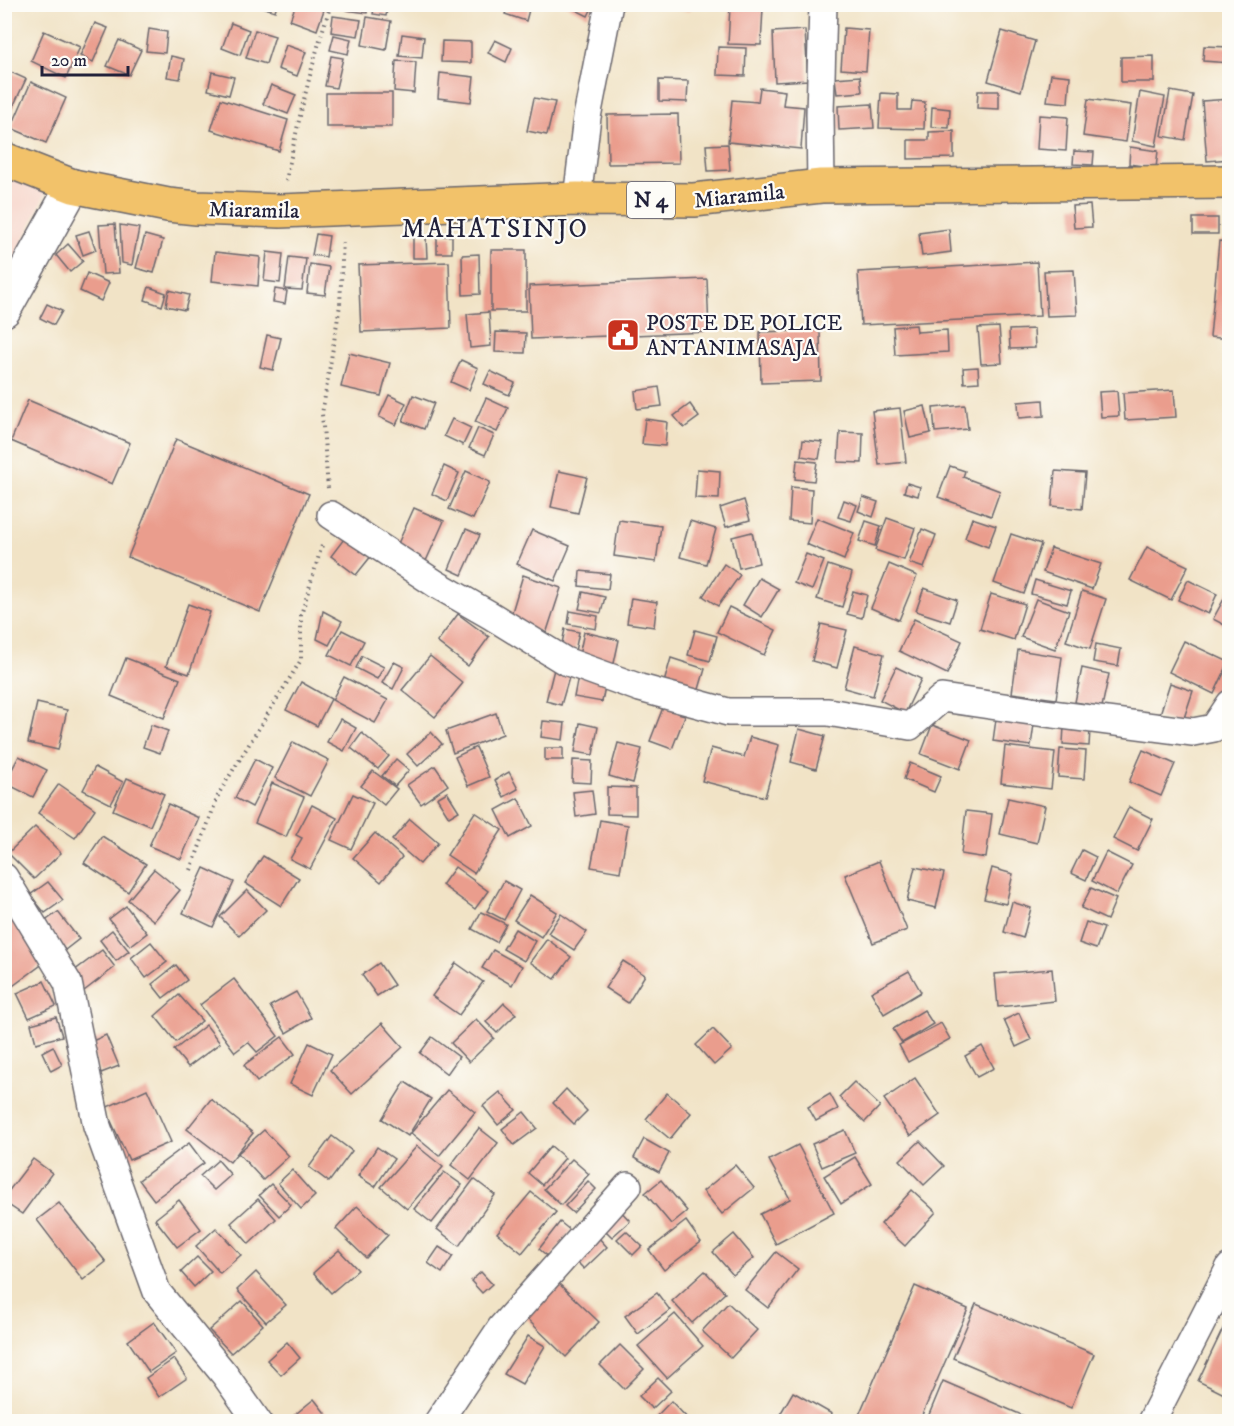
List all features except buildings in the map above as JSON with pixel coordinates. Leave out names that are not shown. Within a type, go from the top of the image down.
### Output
[{"type":"main road","name":"Miaramila","points":[[4,159],[74,186],[168,205],[280,211],[577,199],[694,200],[821,186],[1230,182]]},
{"type":"street","points":[[577,199],[587,117],[609,4]]},
{"type":"street","points":[[821,186],[823,4]]},
{"type":"street","points":[[4,310],[74,186]]},
{"type":"street","points":[[331,515],[436,584],[565,661],[640,688],[728,712],[828,712],[910,726],[942,698],[1193,732],[1214,728],[1230,704]]},
{"type":"street","points":[[4,877],[68,983],[97,1126],[157,1292],[225,1375],[258,1422]]},
{"type":"street","points":[[438,1422],[501,1328],[628,1186]]},
{"type":"street","points":[[1151,1422],[1230,1267]]},
{"type":"path","points":[[280,211],[295,137],[319,40],[331,4]]},
{"type":"path","points":[[191,870],[219,793],[301,660],[301,615],[331,515],[322,414],[340,305],[344,208]]},
{"type":"shaded area","points":[[5,177],[47,190],[5,280]]},
{"type":"place","name":"POSTE DE POLICE ANTANIMASAJA","points":[[623,335]]},
{"type":"district","name":"MAHATSINJO","points":[[495,228]]}]
